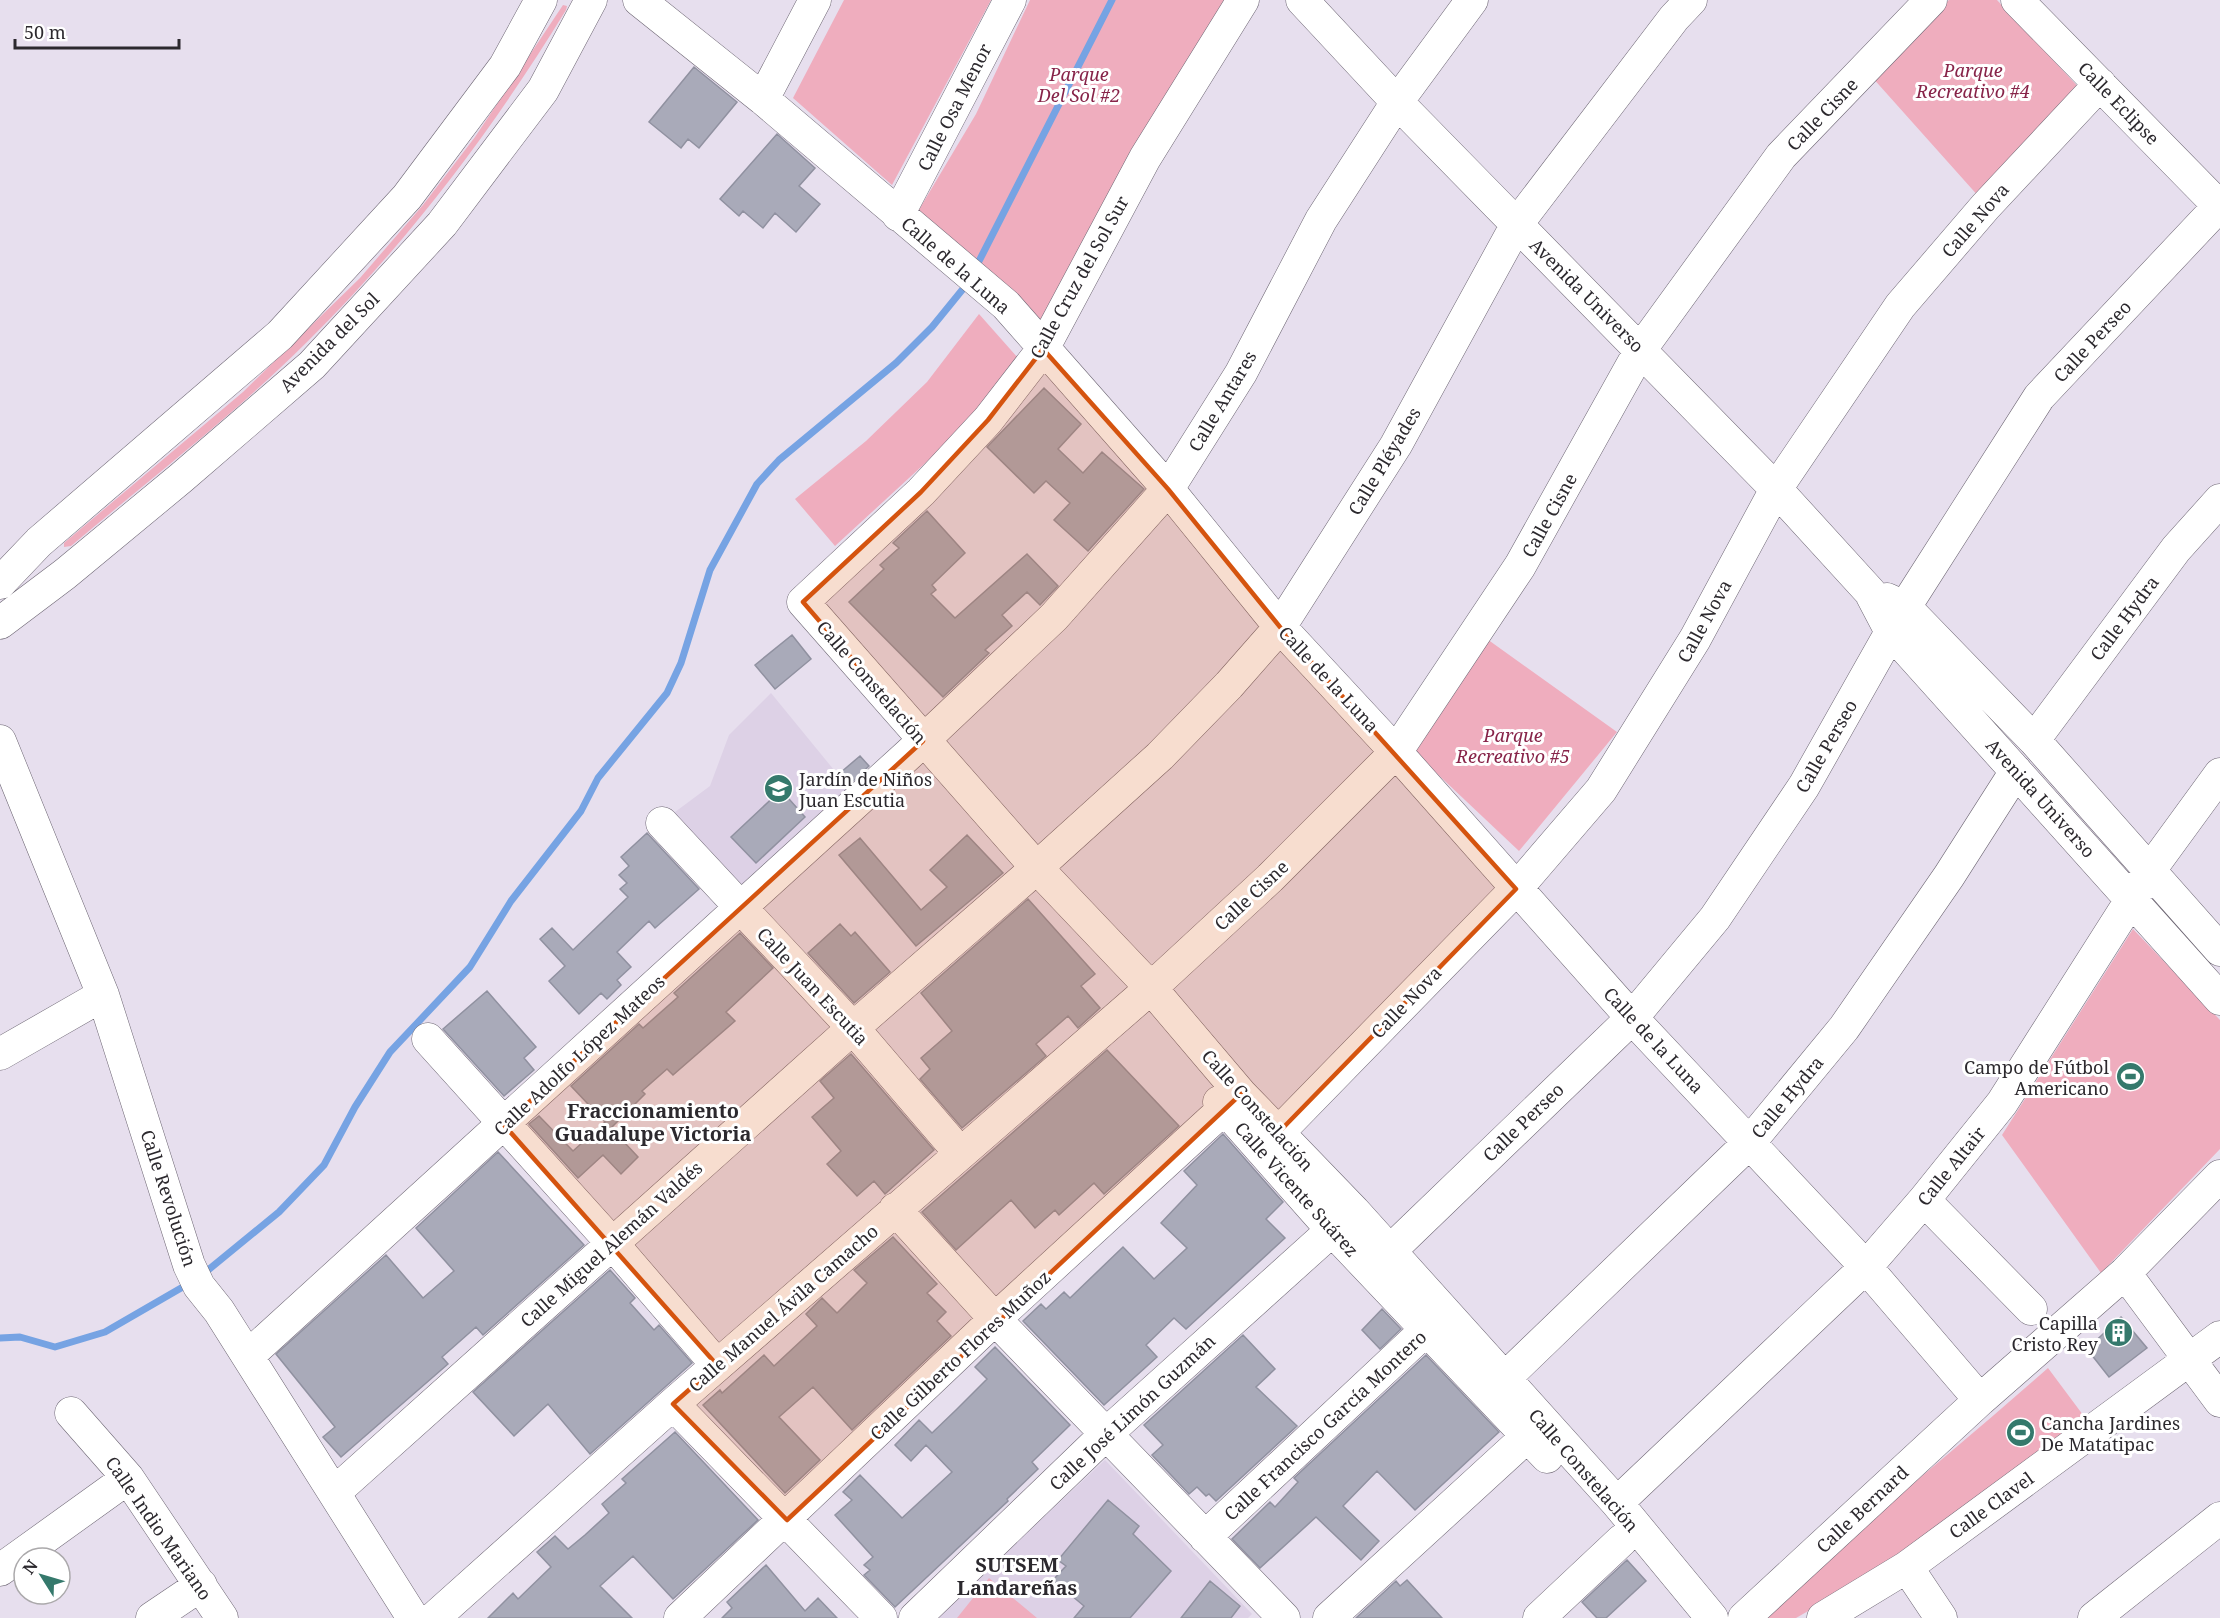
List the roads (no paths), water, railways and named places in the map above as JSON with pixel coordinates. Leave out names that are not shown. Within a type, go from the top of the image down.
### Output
[{"type":"street","points":[[0,583],[39,542],[288,326],[407,196],[505,66],[541,0]]},
{"type":"street","name":"Avenida del Sol","points":[[1,621],[164,493],[312,365],[442,224],[543,90],[591,0]]},
{"type":"street","name":"Calle de la Luna","points":[[639,0],[763,99],[1006,305],[1168,489],[1280,627],[1396,752],[1632,1018],[1866,1267],[1980,1400]]},
{"type":"street","points":[[763,99],[815,0]]},
{"type":"street","name":"Calle Osa Menor","points":[[898,215],[1010,0]]},
{"type":"street","name":"Calle Cruz del Sol Sur","points":[[803,602],[921,492],[988,420],[1043,349],[1145,158],[1243,0]]},
{"type":"street","name":"Avenida Universo","points":[[1302,0],[1397,102],[1776,489],[1870,592],[1898,620],[2034,740],[2220,950]]},
{"type":"street","name":"Calle Antares","points":[[916,747],[1054,617],[1168,489],[1241,373],[1322,220],[1397,102],[1472,0]]},
{"type":"street","name":"Calle Pléyades","points":[[1030,873],[1160,756],[1229,685],[1280,627],[1396,445],[1517,224],[1674,18],[1691,0]]},
{"type":"street","name":"Calle Cisne","points":[[1142,995],[1269,878],[1396,752],[1520,566],[1641,349],[1781,156],[1931,0]]},
{"type":"street","name":"Calle Eclipse","points":[[2017,0],[2219,206]]},
{"type":"street","name":"Calle Nova","points":[[1277,1134],[1516,889],[1601,790],[1695,639],[1776,489],[1900,306],[1985,207],[2100,84]]},
{"type":"street","name":"Calle Perseo","points":[[1390,1251],[1632,1018],[1715,918],[1804,786],[1898,620],[2039,397],[2219,206]]},
{"type":"street","name":"Calle Hydra","points":[[2034,740],[2176,549],[2220,500]]},
{"type":"street","name":"Calle Constelación","points":[[803,602],[916,747],[1142,995],[1233,1101],[1277,1134],[1343,1221],[1390,1251],[1436,1321],[1504,1378],[1535,1430]]},
{"type":"street","name":"Avenida Universo","points":[[1898,620],[2016,771],[2220,999]]},
{"type":"street","name":"Calle Revolución","points":[[0,741],[103,995],[199,1286],[219,1311],[335,1492],[401,1614]]},
{"type":"street","name":"Calle Adolfo López Mateos","points":[[248,1356],[916,747]]},
{"type":"street","name":"Calle Hydra","points":[[1504,1378],[1750,1142],[1844,1028],[1949,876],[2016,771]]},
{"type":"street","name":"Calle Altair","points":[[1617,1503],[1866,1267],[1924,1200],[2002,1103],[2131,898],[2220,774]]},
{"type":"street","name":"Calle Juan Escutia","points":[[662,823],[853,1028],[960,1153]]},
{"type":"street","name":"Calle Miguel Alemán Valdés","points":[[335,1492],[612,1242],[1030,873]]},
{"type":"street","points":[[0,1054],[103,995]]},
{"type":"street","name":"Calle Manuel Ávila Camacho","points":[[434,1618],[717,1365],[1142,995]]},
{"type":"street","points":[[428,1039],[612,1242],[717,1365]]},
{"type":"street","name":"Calle Vicente Suárez","points":[[1233,1101],[1582,1479],[1691,1618]]},
{"type":"street","name":"Calle Gilberto Flores Muñoz","points":[[680,1618],[787,1520],[995,1319],[1233,1101]]},
{"type":"street","points":[[2220,1176],[2125,1273],[2220,1401]]},
{"type":"street","points":[[1924,1200],[2031,1310]]},
{"type":"street","points":[[895,1209],[995,1319],[1284,1618]]},
{"type":"street","name":"Calle José Limón Guzmán","points":[[915,1618],[1106,1434],[1343,1221]]},
{"type":"street","name":"Calle Bernard","points":[[1744,1618],[1980,1400],[2125,1273]]},
{"type":"street","name":"Calle Francisco García Montero","points":[[1205,1537],[1436,1321]]},
{"type":"street","name":"Calle Clavel","points":[[1823,1618],[1907,1567],[2220,1337]]},
{"type":"street","points":[[673,1404],[881,1618]]},
{"type":"street","name":"Calle Indio Mariano","points":[[71,1413],[128,1478],[222,1618]]},
{"type":"street","points":[[1329,1618],[1535,1430]]},
{"type":"street","points":[[0,1569],[128,1478]]},
{"type":"street","name":"Calle Constelación","points":[[1582,1479],[1617,1503],[1636,1547],[1712,1618]]},
{"type":"street","points":[[2094,1618],[2220,1518]]},
{"type":"street","points":[[1539,1618],[1636,1547]]},
{"type":"street","points":[[1907,1567],[1941,1618]]},
{"type":"street","points":[[152,1618],[201,1585]]},
{"type":"waterway","points":[[975,269],[1112,0]]},
{"type":"waterway","points":[[202,1275],[279,1212],[324,1165],[355,1107],[390,1052],[470,967],[511,901],[581,811],[598,778],[667,693],[681,663],[710,570],[757,484],[779,460],[896,363],[932,327],[967,284]]},
{"type":"waterway","points":[[0,1338],[20,1337],[55,1347],[105,1332],[188,1284]]},
{"type":"place","name":"Jardín de Niños Juan Escutia","points":[[778,789]]},
{"type":"place","name":"Campo de Fútbol Americano","points":[[2130,1077]]},
{"type":"place","name":"Capilla Cristo Rey","points":[[2119,1333]]},
{"type":"place","name":"Cancha Jardines De Matatipac","points":[[2020,1433]]},
{"type":"district","name":"Fraccionamiento Guadalupe Victoria","points":[[653,1122]]},
{"type":"district","name":"SUTSEM Landareñas","points":[[1017,1576]]},
{"type":"park label","name":"Parque Recreativo #4","points":[[1973,80]]},
{"type":"park label","name":"Parque Del Sol #2","points":[[1079,84]]},
{"type":"park label","name":"Parque Recreativo #5","points":[[1513,745]]}]
